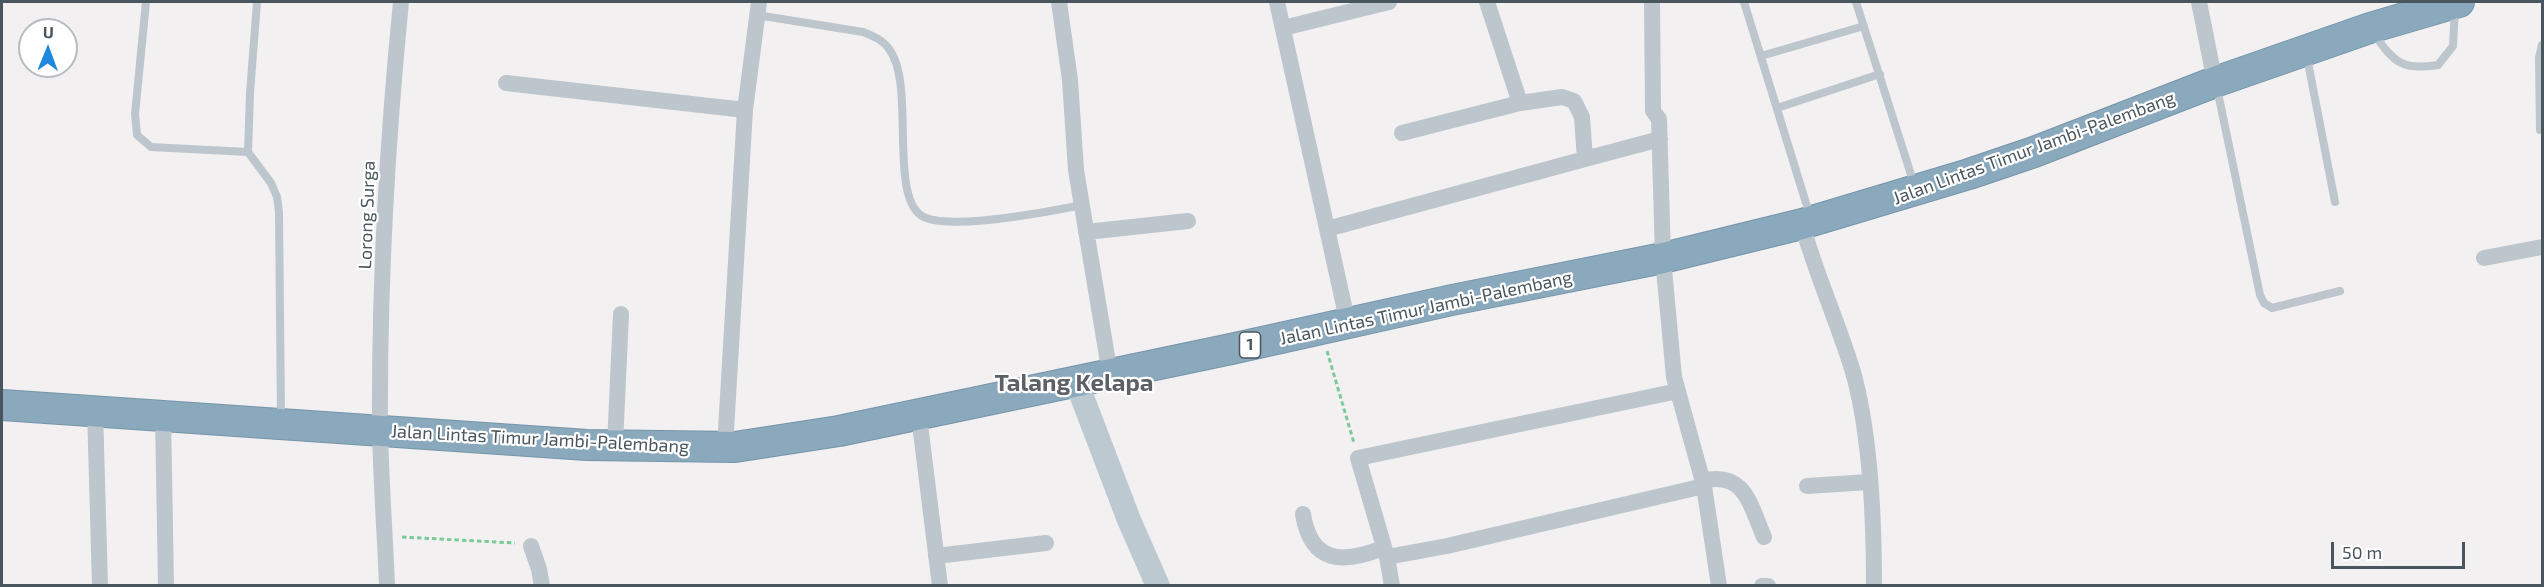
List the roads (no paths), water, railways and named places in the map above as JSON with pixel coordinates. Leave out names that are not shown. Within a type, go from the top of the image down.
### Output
[{"type":"highway","name":"Jalan Lintas Timur Jambi-Palembang","points":[[2,405],[503,440],[615,445],[725,447],[839,431],[1663,258],[1807,223],[1916,191],[2034,152],[2216,82],[2370,28],[2457,2]]},
{"type":"street","name":"Lorong Surga","points":[[387,585],[380,430],[392,101],[401,2]]},
{"type":"street","points":[[1059,2],[1070,80],[1076,170],[1110,374]]},
{"type":"street","points":[[1276,2],[1328,229],[1334,326]]},
{"type":"street","points":[[1283,28],[1389,2]]},
{"type":"street","points":[[1487,2],[1520,103]]},
{"type":"street","points":[[1652,2],[1653,111],[1659,119],[1663,258],[1674,377],[1703,484],[1719,585]]},
{"type":"street","points":[[2199,2],[2216,82]]},
{"type":"street","points":[[725,447],[745,110],[758,8]]},
{"type":"street","points":[[506,83],[745,110]]},
{"type":"street","points":[[1402,133],[1520,103],[1562,97],[1574,101],[1581,117],[1585,159]]},
{"type":"street","points":[[1328,229],[1660,139]]},
{"type":"street","points":[[1086,232],[1188,221]]},
{"type":"street","points":[[1807,223],[1810,255],[1852,371],[1867,449],[1875,585]]},
{"type":"street","points":[[2484,258],[2542,247]]},
{"type":"street","points":[[615,445],[621,314]]},
{"type":"street","points":[[1076,381],[1129,520],[1158,585]]},
{"type":"street","points":[[1392,585],[1358,458],[1678,391]]},
{"type":"street","points":[[95,410],[100,585]]},
{"type":"street","points":[[163,415],[166,585]]},
{"type":"street","points":[[919,416],[940,585]]},
{"type":"street","points":[[1303,514],[1309,539],[1314,547],[1323,553],[1344,559],[1447,546],[1722,479],[1735,483],[1743,491],[1764,537]]},
{"type":"street","points":[[1807,486],[1869,482]]},
{"type":"street","points":[[936,556],[1047,543]]},
{"type":"street","points":[[531,546],[542,585]]},
{"type":"street","points":[[1762,585],[1768,585]]},
{"type":"lane","points":[[146,2],[135,114],[137,135],[151,147],[248,152]]},
{"type":"lane","points":[[257,2],[248,152],[271,183],[277,197],[279,212],[281,424]]},
{"type":"lane","points":[[1744,2],[1777,108],[1807,223]]},
{"type":"lane","points":[[1856,2],[1916,191]]},
{"type":"lane","points":[[2370,28],[2397,63],[2418,68],[2438,65],[2453,46],[2457,2]]},
{"type":"lane","points":[[758,8],[862,32],[877,38],[888,46],[898,65],[902,85],[903,165],[907,189],[910,203],[924,217],[936,220],[1032,215],[1082,205]]},
{"type":"lane","points":[[1761,56],[1864,26]]},
{"type":"lane","points":[[2541,129],[2539,58],[2542,45]]},
{"type":"lane","points":[[2306,51],[2320,137],[2335,202]]},
{"type":"lane","points":[[1777,108],[1880,74]]},
{"type":"lane","points":[[2216,82],[2260,295],[2264,303],[2272,308],[2340,291]]},
{"type":"district","name":"Talang Kelapa","points":[[1074,383]]}]
